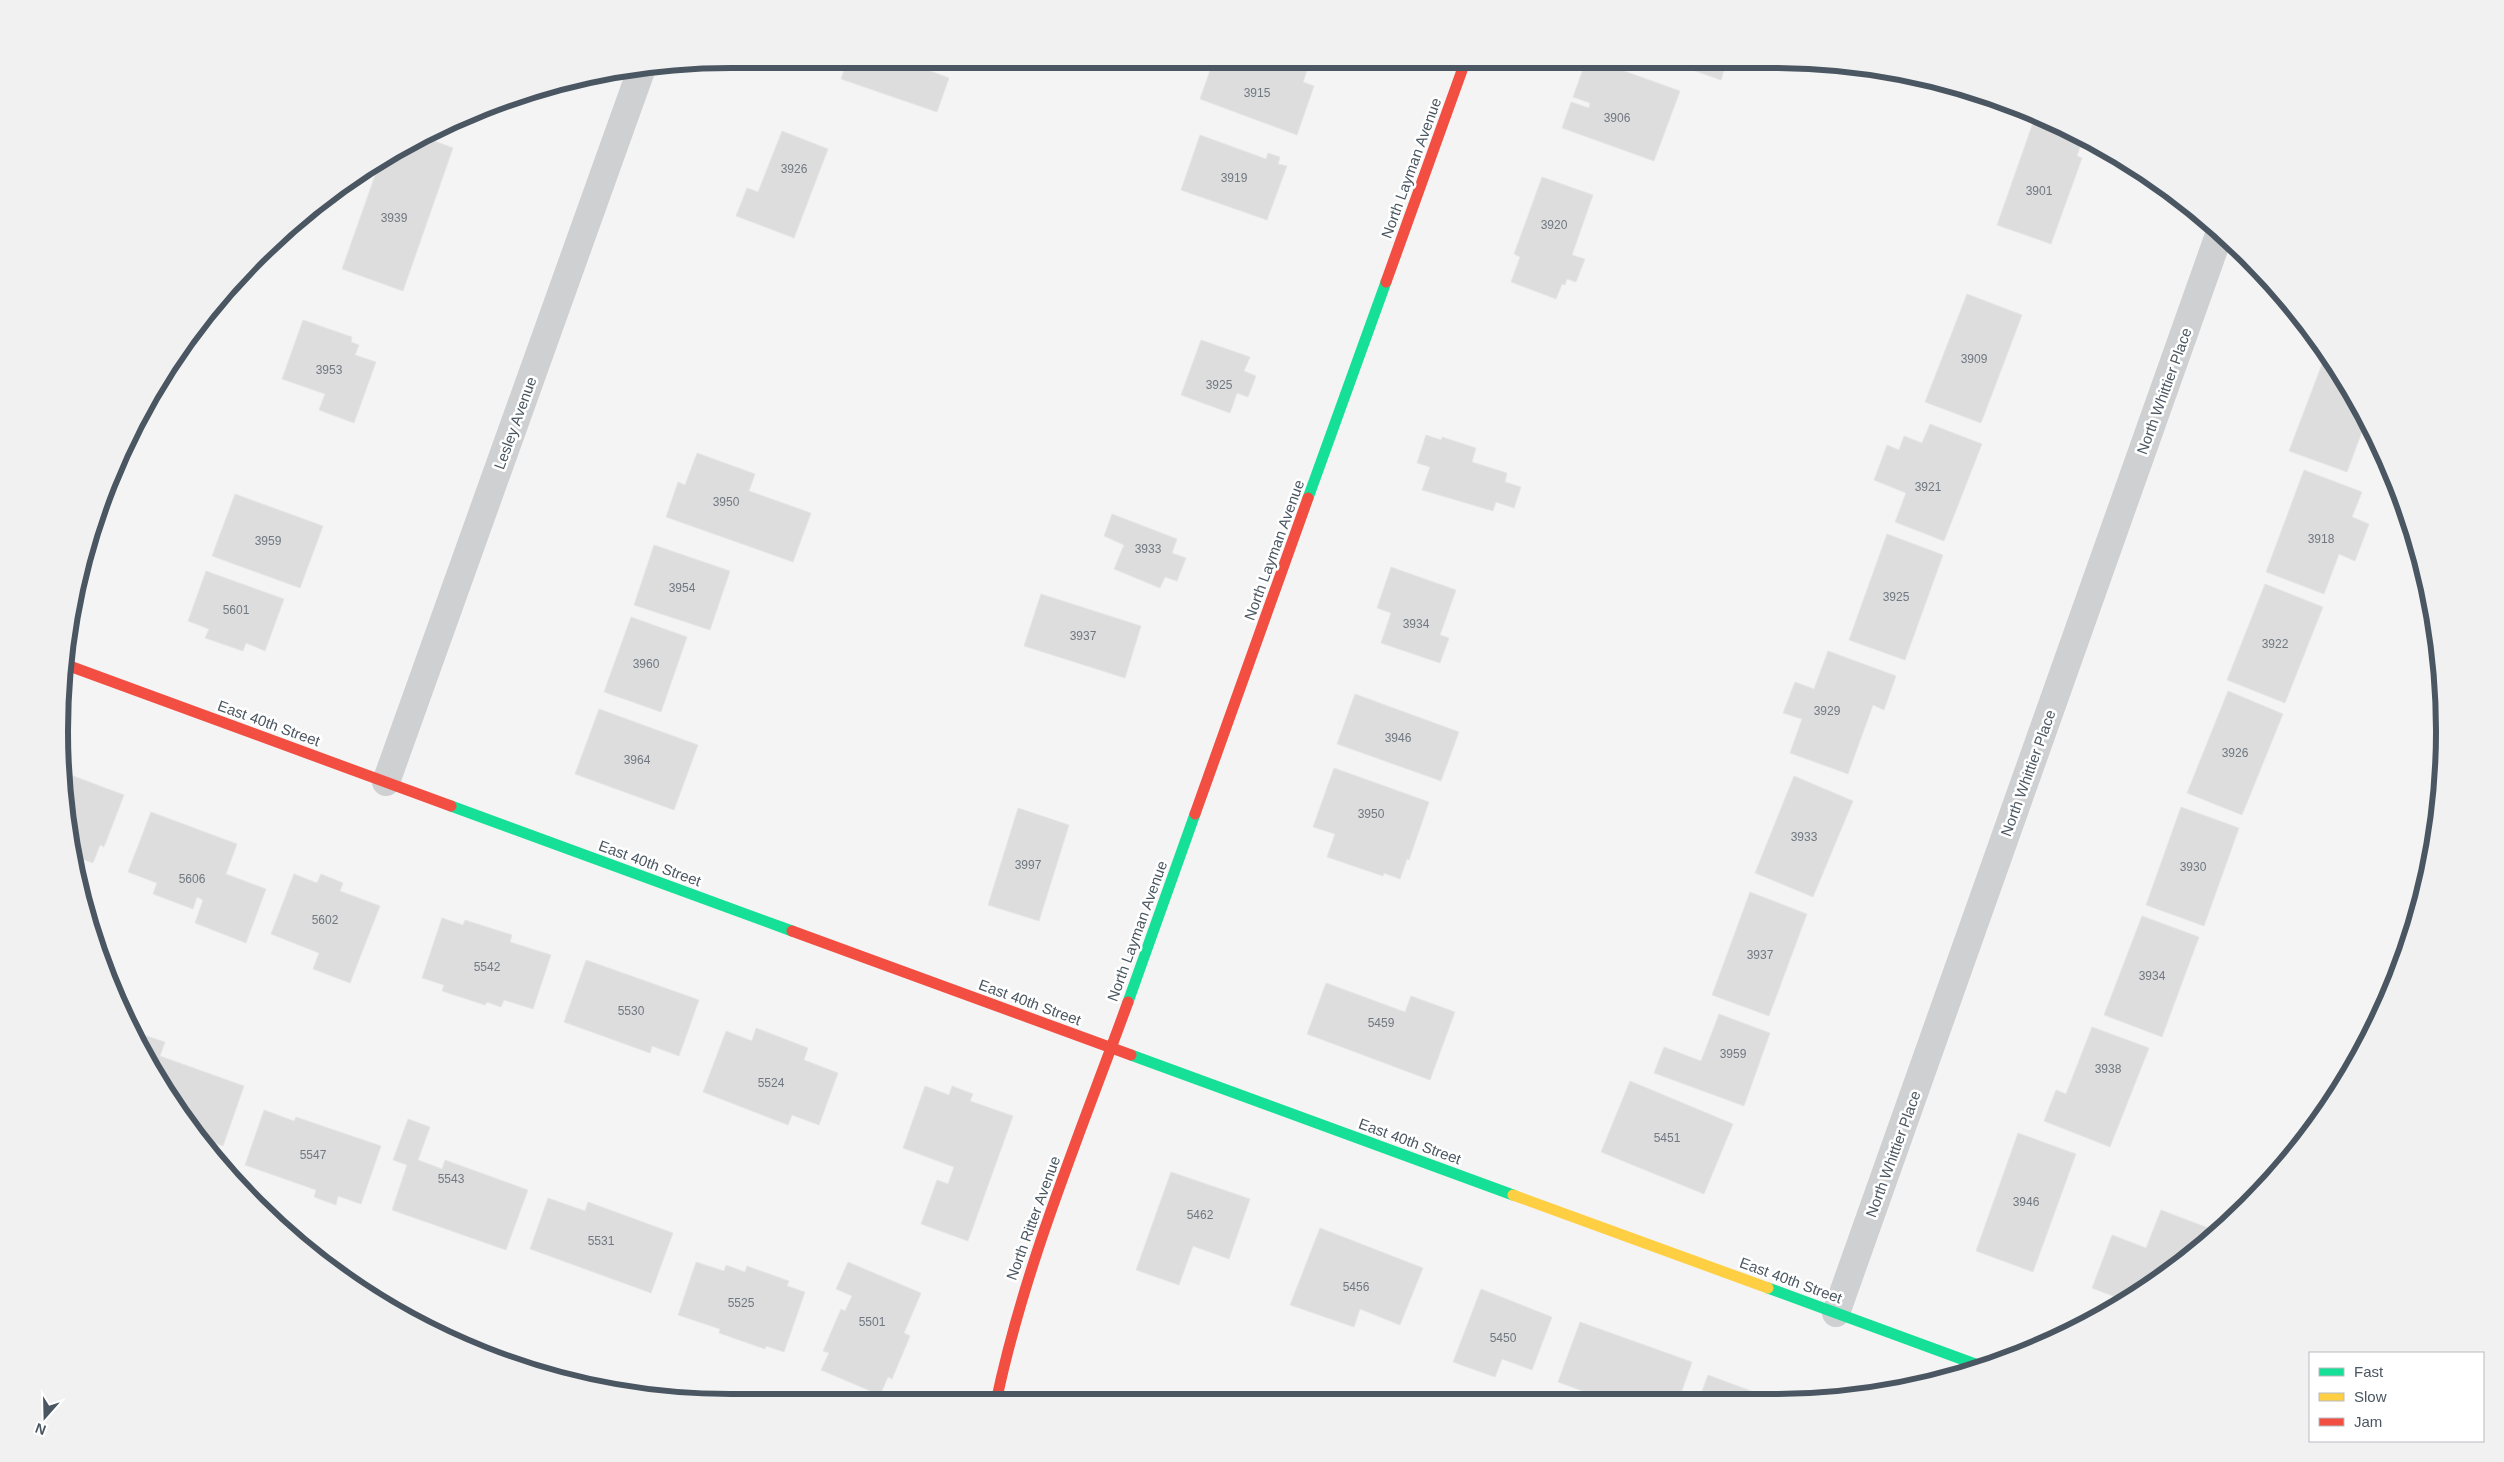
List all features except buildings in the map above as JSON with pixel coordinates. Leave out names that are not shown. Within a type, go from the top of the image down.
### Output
[{"type":"street","name":"North Layman Avenue","points":[[1111,1048],[1463,68]]},
{"type":"street","name":"Lesley Avenue","points":[[386,782],[640,74]]},
{"type":"street","name":"North Whittier Place","points":[[1836,1313],[2218,239]]},
{"type":"street","name":"East 40th Street","points":[[71,667],[1973,1363]]},
{"type":"street","name":"North Ritter Avenue","points":[[998,1394],[1008,1344],[1029,1271],[1111,1048]]},
{"type":"traffic: fast","points":[[1308,498],[1386,282]]},
{"type":"traffic: fast","points":[[451,806],[792,931]]},
{"type":"traffic: fast","points":[[1128,1002],[1195,814]]},
{"type":"traffic: fast","points":[[1131,1055],[1513,1195]]},
{"type":"traffic: fast","points":[[1768,1288],[1973,1363]]},
{"type":"traffic: slow","points":[[1513,1195],[1768,1288]]},
{"type":"traffic: jam","points":[[1386,282],[1463,68]]},
{"type":"traffic: jam","points":[[1195,814],[1308,498]]},
{"type":"traffic: jam","points":[[71,667],[451,806]]},
{"type":"traffic: jam","points":[[792,931],[1131,1055]]},
{"type":"traffic: jam","points":[[998,1394],[1022,1300],[1038,1250],[1128,1002]]}]
